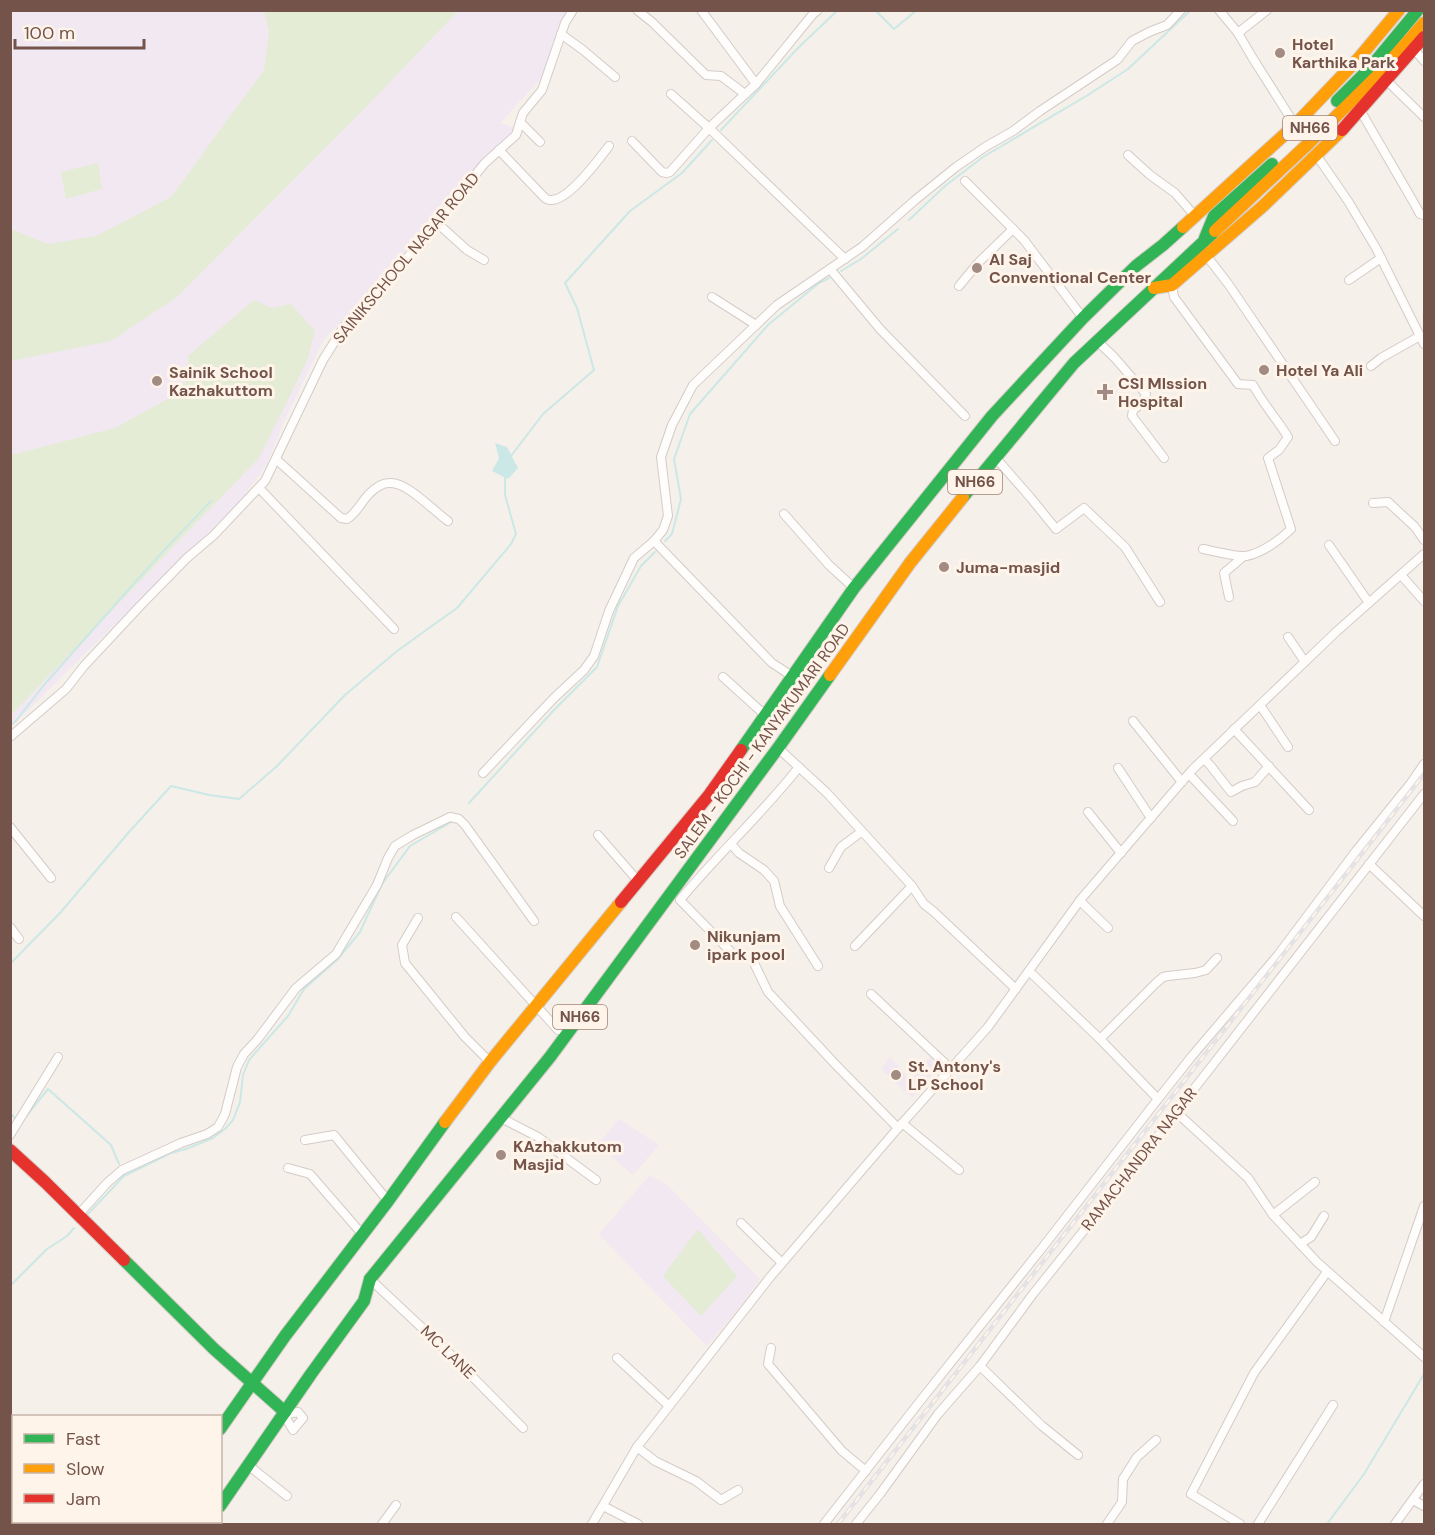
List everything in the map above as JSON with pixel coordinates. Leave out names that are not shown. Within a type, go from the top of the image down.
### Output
[{"type":"main road","points":[[222,1426],[285,1336],[490,1062],[709,795],[854,588],[992,416],[1083,318],[1136,266],[1163,245],[1295,125],[1359,58],[1399,10]]},
{"type":"main road","name":"SALEM - KOCHI - KANYAKUMARI ROAD","points":[[1204,249],[1214,216],[1302,137],[1369,69],[1418,10]]},
{"type":"main road","name":"SALEM - KOCHI - KANYAKUMARI ROAD","points":[[222,1503],[364,1301],[370,1279],[550,1057],[778,748],[910,563],[995,457],[1074,363],[1154,288],[1204,249],[1225,223],[1377,76],[1425,23]]},
{"type":"main road","points":[[1154,288],[1172,285],[1204,249],[1317,156],[1425,37]]},
{"type":"main road","points":[[10,1150],[79,1214],[205,1342],[286,1413]]},
{"type":"street","name":"SAINIKSCHOOL NAGAR ROAD","points":[[10,737],[66,689],[84,666],[140,606],[187,558],[214,536],[265,482],[323,360],[345,326],[388,281],[486,162],[516,135],[523,113],[542,90],[565,23],[573,10]]},
{"type":"street","points":[[637,10],[706,75],[720,76],[746,94]]},
{"type":"street","points":[[701,10],[756,84]]},
{"type":"street","points":[[632,141],[666,173],[670,172],[709,128],[756,84],[818,10]]},
{"type":"street","points":[[483,773],[554,698],[584,670],[594,656],[609,610],[634,558],[663,530],[668,516],[661,457],[672,425],[693,385],[777,305],[862,248],[956,167],[1117,60],[1132,41],[1167,24],[1180,10]]},
{"type":"street","points":[[1219,10],[1239,33],[1295,125]]},
{"type":"street","points":[[1239,33],[1267,10]]},
{"type":"street","points":[[561,34],[615,77]]},
{"type":"street","points":[[1414,50],[1425,61]]},
{"type":"street","points":[[1387,81],[1425,117]]},
{"type":"street","points":[[671,94],[845,259]]},
{"type":"street","points":[[1360,110],[1420,213],[1425,215]]},
{"type":"street","points":[[520,122],[540,142]]},
{"type":"street","points":[[499,150],[547,200],[552,201],[581,182],[609,146]]},
{"type":"street","points":[[1128,155],[1175,193],[1195,216]]},
{"type":"street","points":[[1317,156],[1348,201],[1381,258],[1422,340],[1381,358],[1371,366]]},
{"type":"street","points":[[965,181],[1033,250],[1083,318]]},
{"type":"street","points":[[436,222],[467,250],[484,260]]},
{"type":"street","points":[[959,286],[978,263],[1013,229]]},
{"type":"street","points":[[1204,249],[1335,441]]},
{"type":"street","points":[[1349,280],[1381,258]]},
{"type":"street","points":[[831,269],[880,329],[965,417]]},
{"type":"street","points":[[1172,285],[1174,297],[1238,384],[1253,385],[1260,399],[1288,437],[1279,450],[1268,458],[1291,529],[1263,549],[1244,556],[1224,573],[1229,597]]},
{"type":"street","points":[[712,297],[756,325]]},
{"type":"street","points":[[1097,341],[1146,394],[1146,398],[1133,410],[1132,416],[1164,458]]},
{"type":"street","points":[[995,457],[1056,529],[1084,508],[1125,547],[1160,602]]},
{"type":"street","points":[[277,460],[341,518],[351,517],[369,495],[381,485],[391,482],[412,492],[448,521]]},
{"type":"street","points":[[259,488],[394,629]]},
{"type":"street","points":[[1373,503],[1388,502],[1415,527],[1425,540]]},
{"type":"street","points":[[784,514],[829,565],[854,588]]},
{"type":"street","points":[[654,541],[772,663],[792,676]]},
{"type":"street","points":[[1329,545],[1369,603]]},
{"type":"street","points":[[1203,549],[1244,556]]},
{"type":"street","points":[[592,1524],[637,1447],[782,1263],[988,1027],[1080,901],[1185,778],[1336,632],[1425,554]]},
{"type":"street","points":[[1401,575],[1425,601]]},
{"type":"street","points":[[1288,637],[1305,662]]},
{"type":"street","points":[[723,677],[765,715]]},
{"type":"street","points":[[1260,705],[1288,747]]},
{"type":"street","points":[[1133,721],[1185,778],[1233,821]]},
{"type":"street","points":[[1234,729],[1310,810]]},
{"type":"street","points":[[778,748],[827,793],[912,886],[924,904],[1016,989]]},
{"type":"street","points":[[1204,759],[1231,792],[1255,782],[1269,766]]},
{"type":"street","points":[[824,1524],[1158,1099],[1278,955],[1425,764]]},
{"type":"street","points":[[733,954],[680,900],[777,796],[799,767]]},
{"type":"street","points":[[1118,768],[1151,818]]},
{"type":"street","name":"RAMACHANDRA NAGAR","points":[[856,1524],[938,1414],[980,1366],[1425,794]]},
{"type":"street","points":[[1089,812],[1121,853]]},
{"type":"street","points":[[79,1214],[122,1170],[207,1134],[218,1127],[225,1114],[237,1067],[244,1054],[296,988],[336,954],[377,885],[395,846],[450,817],[459,819],[534,921]]},
{"type":"street","points":[[10,827],[51,878]]},
{"type":"street","points":[[829,868],[842,847],[861,832]]},
{"type":"street","points":[[598,835],[638,881]]},
{"type":"street","points":[[731,844],[739,853],[764,870],[774,881],[780,906],[818,966]]},
{"type":"street","points":[[1369,864],[1425,916]]},
{"type":"street","points":[[855,946],[912,886]]},
{"type":"street","points":[[1080,901],[1108,928]]},
{"type":"street","points":[[456,917],[558,1030]]},
{"type":"street","points":[[418,918],[402,945],[405,963],[465,1037],[490,1062]]},
{"type":"street","points":[[10,927],[19,939]]},
{"type":"street","points":[[1100,1039],[1163,977],[1206,970],[1217,958]]},
{"type":"street","points":[[754,963],[768,992],[836,1065],[900,1126],[959,1170]]},
{"type":"street","points":[[1029,971],[1158,1099]]},
{"type":"street","points":[[871,994],[951,1069]]},
{"type":"street","points":[[10,1134],[58,1057]]},
{"type":"street","points":[[1176,1112],[1248,1178],[1273,1215],[1327,1272],[1425,1357]]},
{"type":"street","points":[[501,1118],[538,1137],[596,1180]]},
{"type":"street","points":[[305,1140],[334,1135],[388,1201]]},
{"type":"street","points":[[288,1168],[310,1174],[362,1234]]},
{"type":"street","points":[[1273,1215],[1315,1182]]},
{"type":"street","points":[[1384,1322],[1425,1206]]},
{"type":"street","points":[[1300,1244],[1311,1237],[1324,1216]]},
{"type":"street","points":[[741,1223],[782,1263]]},
{"type":"street","points":[[1240,1524],[1191,1494],[1254,1373],[1327,1272]]},
{"type":"street","name":"MC LANE","points":[[370,1279],[451,1355],[523,1428]]},
{"type":"street","points":[[771,1348],[768,1364],[842,1451],[866,1471]]},
{"type":"street","points":[[617,1358],[669,1406]]},
{"type":"street","points":[[980,1366],[1041,1425],[1078,1455]]},
{"type":"street","points":[[1258,1524],[1333,1405]]},
{"type":"street","points":[[1107,1524],[1122,1502],[1123,1479],[1137,1458],[1156,1440]]},
{"type":"street","points":[[637,1447],[655,1461],[696,1481],[721,1500],[738,1490]]},
{"type":"street","points":[[248,1465],[287,1496]]},
{"type":"street","points":[[1395,1524],[1425,1484]]},
{"type":"street","points":[[1413,1500],[1425,1506]]},
{"type":"street","points":[[382,1524],[396,1504]]},
{"type":"street","points":[[603,1506],[638,1524]]},
{"type":"shaded area","name":"Sainik School Kazhakuttom","points":[[11,11],[573,11],[546,73],[500,123],[517,129],[436,210],[384,279],[324,339],[283,423],[266,466],[240,501],[11,727]]},
{"type":"shaded area","name":"St. Antony's LP School","points":[[890,1056],[910,1081],[930,1057],[941,1064],[912,1098],[881,1069]]},
{"type":"shaded area","points":[[619,1119],[659,1145],[633,1175],[598,1144]]},
{"type":"shaded area","points":[[650,1175],[667,1185],[760,1279],[707,1346],[599,1234]]},
{"type":"green space","points":[[264,11],[458,11],[177,297],[111,341],[11,361],[11,229],[48,244],[96,236],[171,197],[264,70],[269,33]]},
{"type":"green space","points":[[98,163],[102,189],[66,199],[61,172]]},
{"type":"green space","points":[[254,300],[272,308],[291,304],[315,331],[307,361],[259,458],[11,715],[11,455],[115,428],[173,396],[189,377],[188,356]]},
{"type":"green space","points":[[698,1229],[737,1276],[701,1316],[663,1276]]},
{"type":"water","points":[[495,443],[507,447],[518,468],[508,479],[492,471],[499,458]]},
{"type":"waterway","points":[[721,130],[799,47],[838,10]]},
{"type":"waterway","points":[[875,10],[894,29],[917,10]]},
{"type":"waterway","points":[[909,220],[945,186],[983,157],[1128,69],[1191,10]]},
{"type":"waterway","points":[[511,456],[543,414],[594,370],[577,308],[565,283],[630,211],[682,173],[712,140]]},
{"type":"waterway","points":[[841,271],[861,259],[898,229]]},
{"type":"waterway","points":[[665,541],[672,534],[681,499],[674,459],[690,414],[768,325],[819,283],[829,278]]},
{"type":"waterway","points":[[10,964],[60,913],[171,786],[239,799],[277,766],[345,695],[397,651],[457,608],[511,544],[516,534],[505,495],[505,475]]},
{"type":"waterway","points":[[10,725],[129,589],[211,501]]},
{"type":"waterway","points":[[469,803],[554,710],[597,667],[618,606],[641,566],[655,552]]},
{"type":"waterway","points":[[87,1215],[124,1176],[171,1153],[213,1138],[225,1129],[233,1120],[240,1102],[243,1075],[249,1060],[288,1016],[304,989],[337,960],[360,932],[382,884],[410,846],[453,821]]},
{"type":"waterway","points":[[27,1115],[48,1089],[111,1145],[119,1164]]},
{"type":"waterway","points":[[10,1113],[17,1120]]},
{"type":"waterway","points":[[10,1286],[47,1249],[67,1236],[74,1228]]},
{"type":"waterway","points":[[1327,1524],[1364,1474],[1424,1374]]},
{"type":"railway","points":[[838,1524],[1424,774]]},
{"type":"traffic: fast","points":[[1337,101],[1369,69],[1418,10]]},
{"type":"traffic: fast","points":[[1205,238],[1214,216],[1272,164]]},
{"type":"traffic: fast","points":[[741,750],[854,588],[992,416],[1083,318],[1136,266],[1183,227]]},
{"type":"traffic: fast","points":[[963,497],[1074,363],[1215,231]]},
{"type":"traffic: fast","points":[[370,1279],[550,1057],[830,675]]},
{"type":"traffic: fast","points":[[222,1426],[285,1336],[445,1122]]},
{"type":"traffic: fast","points":[[124,1260],[214,1349],[285,1412]]},
{"type":"traffic: fast","points":[[222,1503],[364,1301],[370,1279]]},
{"type":"traffic: slow","points":[[1183,227],[1295,125],[1359,58],[1399,10]]},
{"type":"traffic: slow","points":[[1215,231],[1377,76],[1424,23]]},
{"type":"traffic: slow","points":[[1154,288],[1172,285],[1263,206],[1342,130]]},
{"type":"traffic: slow","points":[[830,675],[910,563],[963,497]]},
{"type":"traffic: slow","points":[[445,1122],[490,1062],[621,902]]},
{"type":"traffic: jam","points":[[1342,130],[1424,37]]},
{"type":"traffic: jam","points":[[621,902],[709,795],[741,750]]},
{"type":"traffic: jam","points":[[10,1150],[124,1260]]},
{"type":"place","name":"Hotel Karthika Park","points":[[1280,53]]},
{"type":"place","name":"Al Saj Conventional Center","points":[[977,268]]},
{"type":"place","name":"Hotel Ya Ali","points":[[1264,370]]},
{"type":"place","name":"Sainik School Kazhakuttom","points":[[157,381]]},
{"type":"place","name":"CSI MIssion Hospital","points":[[1105,392]]},
{"type":"place","name":"Juma-masjid","points":[[944,567]]},
{"type":"place","name":"Nikunjam ipark pool","points":[[695,945]]},
{"type":"place","name":"St. Antony's LP School","points":[[896,1075]]},
{"type":"place","name":"KAzhakkutom Masjid","points":[[501,1155]]}]
